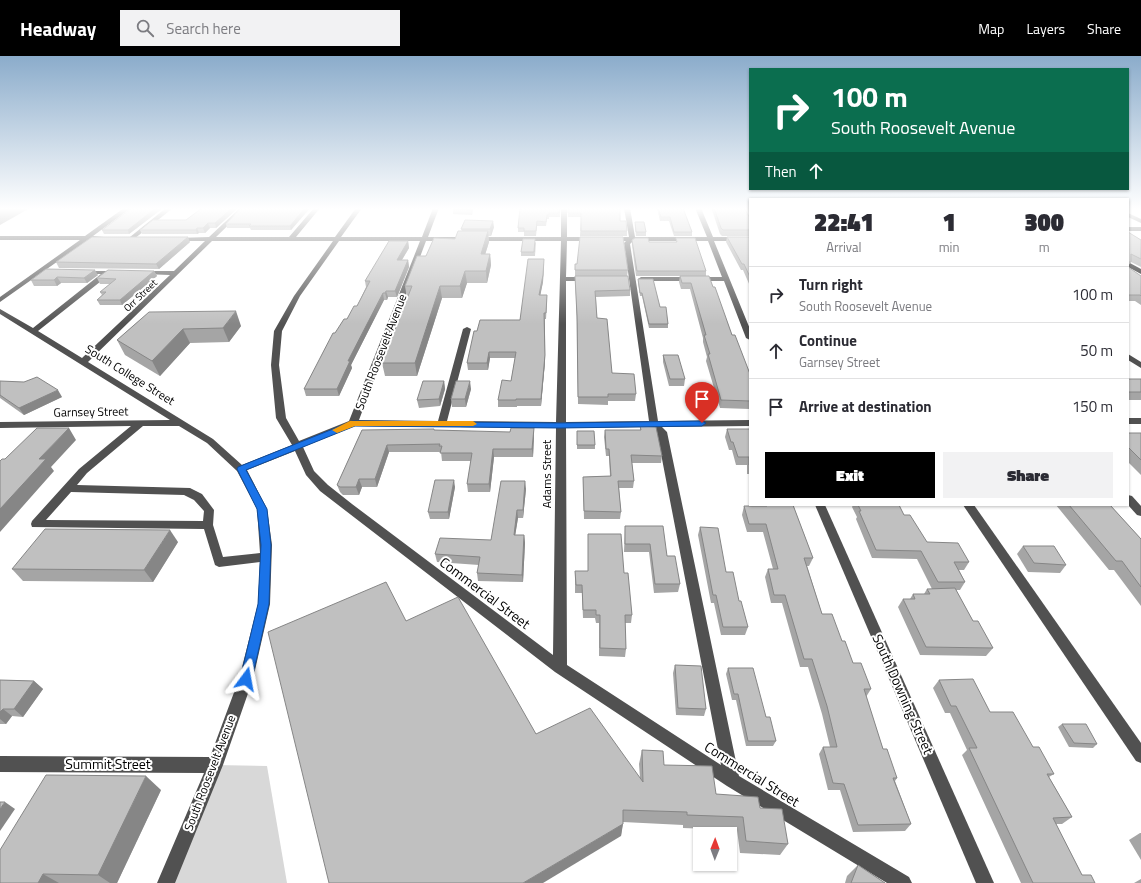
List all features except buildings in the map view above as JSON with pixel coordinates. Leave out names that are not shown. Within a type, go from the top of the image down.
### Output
[{"type":"main road","points":[[1129,265],[1141,272]]},
{"type":"street","points":[[0,300],[75,247]]},
{"type":"street","name":"Orr Street","points":[[84,361],[204,247]]},
{"type":"street","name":"Commercial Street","points":[[332,247],[297,296],[278,331],[275,365],[281,418],[298,447],[310,473],[324,488],[560,668],[732,781],[903,883]]},
{"type":"street","name":"South Roosevelt Avenue","points":[[166,883],[215,765],[246,679],[264,604],[266,545],[262,509],[241,469],[298,447],[353,423],[421,247]]},
{"type":"street","name":"Adams Street","points":[[560,668],[560,425],[563,247]]},
{"type":"street","points":[[628,247],[629,279],[654,424],[662,432],[732,781]]},
{"type":"street","points":[[713,247],[749,336]]},
{"type":"street","points":[[41,271],[56,271]]},
{"type":"street","points":[[78,272],[123,272]]},
{"type":"street","points":[[34,332],[108,272]]},
{"type":"street","points":[[139,272],[177,273]]},
{"type":"street","points":[[563,279],[594,279]]},
{"type":"street","points":[[629,279],[726,279]]},
{"type":"street","name":"South College Street","points":[[0,311],[84,361],[210,441],[241,469]]},
{"type":"street","points":[[442,424],[467,329]]},
{"type":"street","points":[[1129,357],[1141,366]]},
{"type":"street","points":[[1129,421],[1141,421]]},
{"type":"street","points":[[141,423],[83,471],[36,524],[208,524]]},
{"type":"street","name":"Garnsey Street","points":[[0,425],[181,423]]},
{"type":"street","points":[[353,423],[560,425],[749,423]]},
{"type":"street","points":[[67,488],[186,491],[198,497],[209,510],[208,524],[219,562],[265,556]]},
{"type":"street","points":[[1129,500],[1141,512]]},
{"type":"street","name":"South Downing Street","points":[[820,506],[985,883]]},
{"type":"street","points":[[969,506],[1141,756]]},
{"type":"street","name":"Summit Street","points":[[0,764],[215,765]]},
{"type":"shaded area","points":[[215,765],[267,766],[287,883],[166,883]]},
{"type":"slow traffic","points":[[337,430],[353,423],[473,424]]},
{"type":"route","points":[[246,679],[264,604],[266,545],[262,509],[241,469],[298,447],[353,423],[560,425],[702,423]]}]
